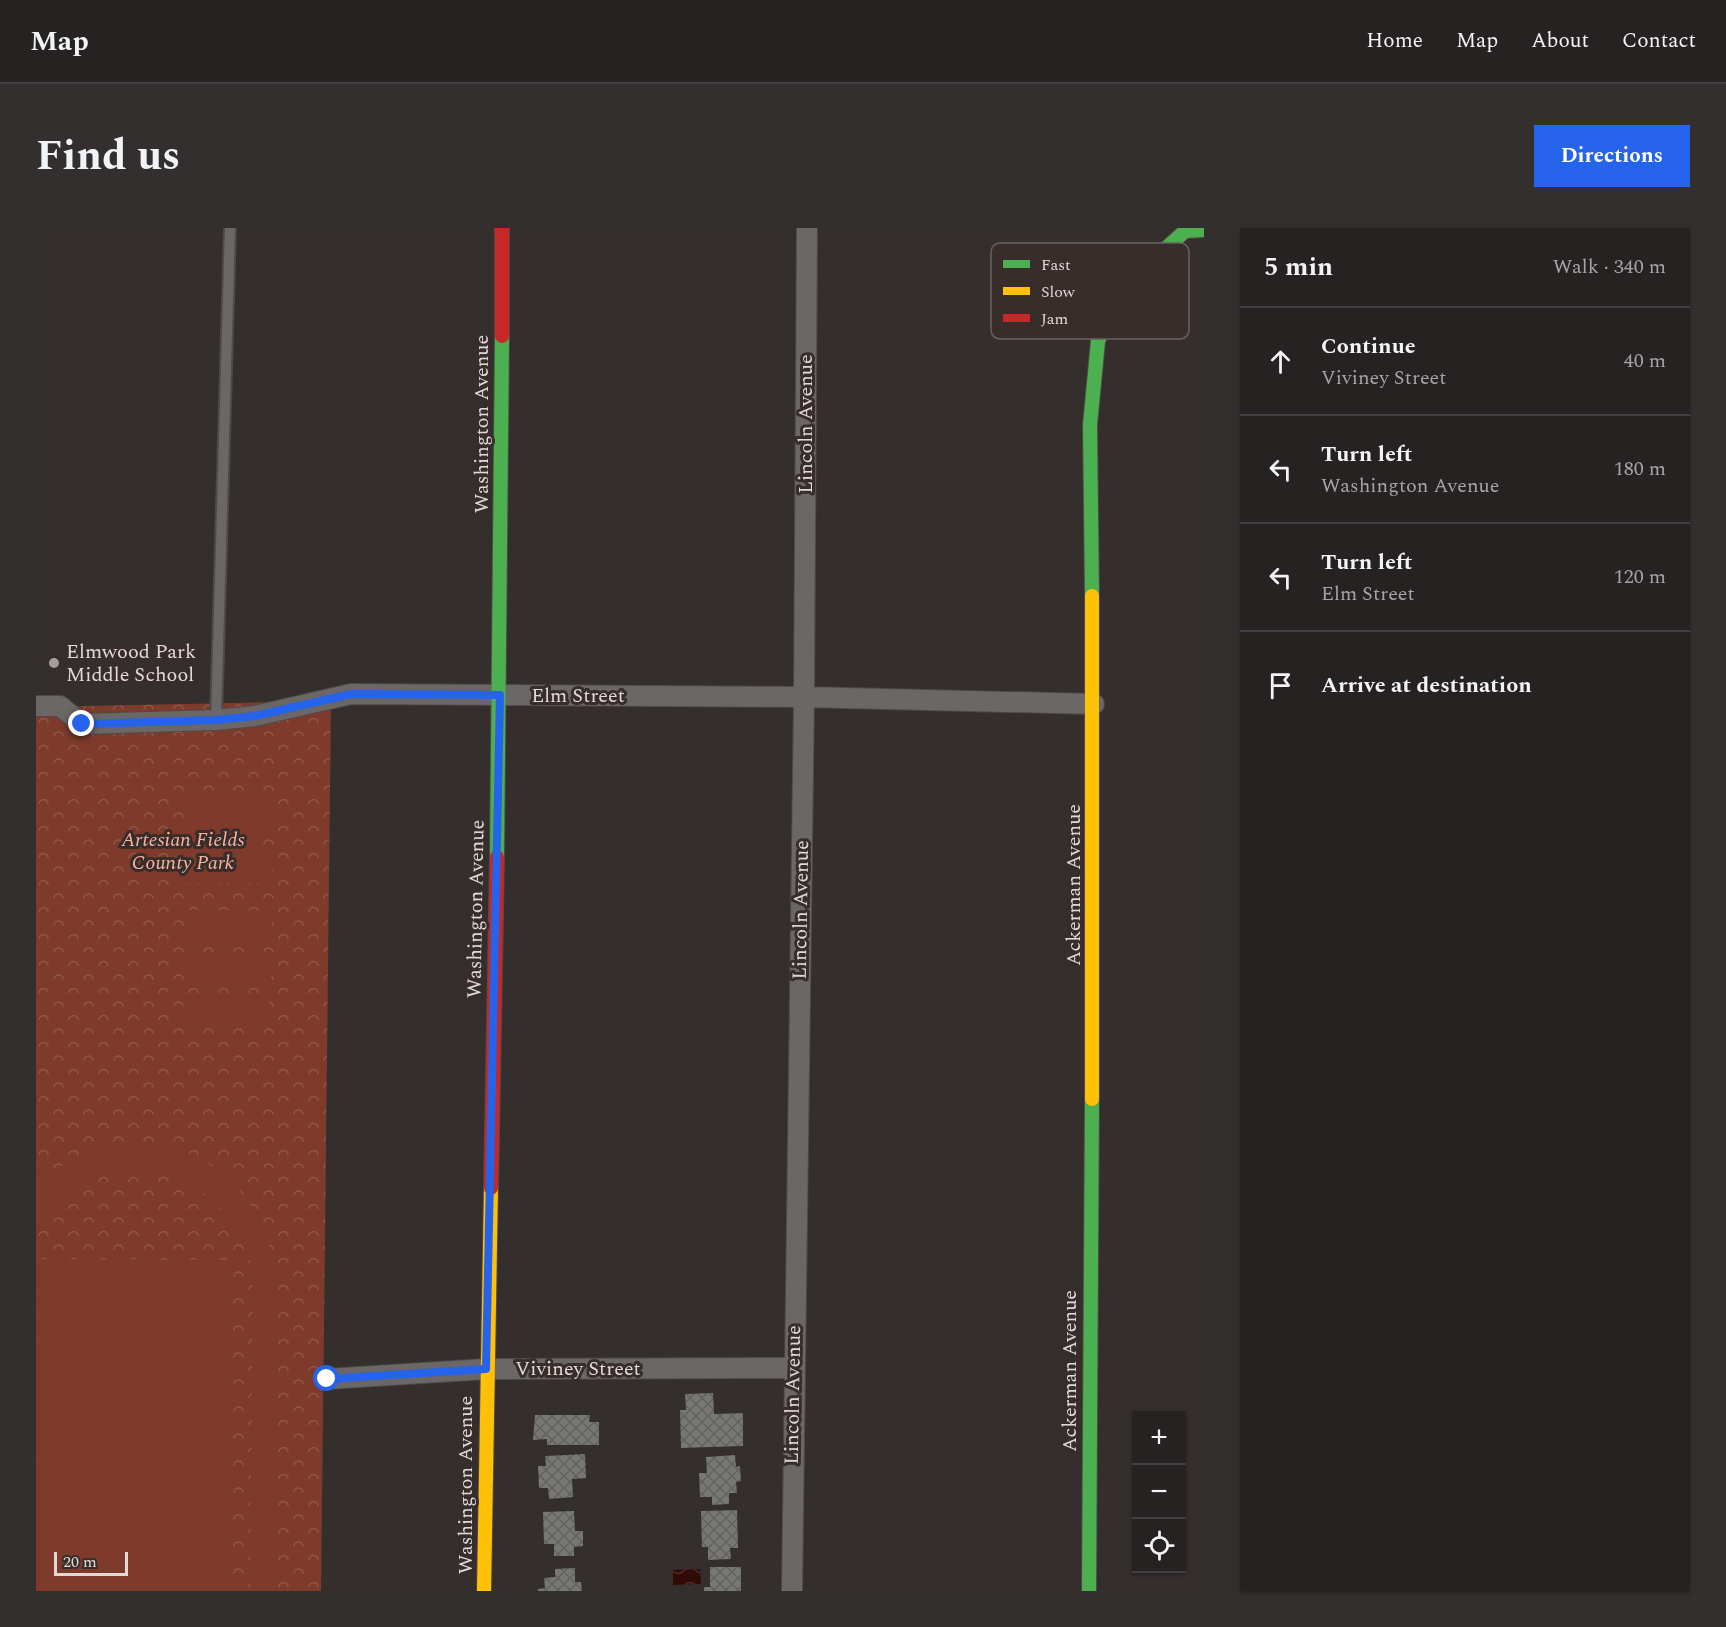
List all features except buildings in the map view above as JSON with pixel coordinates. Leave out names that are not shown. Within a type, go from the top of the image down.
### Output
[{"type":"street","name":"Washington Avenue","points":[[484,1591],[486,1369],[500,695],[502,228]]},
{"type":"street","name":"Lincoln Avenue","points":[[792,1591],[804,697],[807,228]]},
{"type":"street","name":"Ackerman Avenue","points":[[1170,243],[1184,230],[1204,230]]},
{"type":"street","name":"Ackerman Avenue","points":[[1089,1591],[1094,704],[1090,425],[1098,339]]},
{"type":"street","name":"Elm Street","points":[[36,706],[60,706],[82,724],[216,720],[255,716],[351,694],[804,697],[1094,704]]},
{"type":"street","name":"Viviney Street","points":[[327,1379],[486,1369],[794,1368]]},
{"type":"lane","points":[[216,720],[230,228]]},
{"type":"green space","name":"Artesian Fields County Park","points":[[331,701],[321,1591],[36,1591],[36,707]]},
{"type":"green space","points":[[186,792],[273,793],[273,833],[185,832]]},
{"type":"green space","points":[[184,845],[273,845],[272,884],[184,884]]},
{"type":"green space","points":[[185,910],[272,911],[271,941],[185,940]]},
{"type":"green space","points":[[184,954],[271,954],[271,985],[184,984]]},
{"type":"green space","points":[[184,997],[269,998],[269,1028],[183,1027]]},
{"type":"green space","points":[[130,1144],[168,1148],[190,1154],[223,1174],[248,1202],[266,1236],[272,1254],[276,1273],[274,1591],[250,1591],[253,1274],[240,1236],[219,1206],[191,1185],[159,1173],[125,1171],[92,1179],[61,1199],[36,1231],[36,1170],[52,1171],[103,1148]]},
{"type":"green space","points":[[39,1259],[232,1260],[229,1591],[36,1591]]},
{"type":"water","points":[[700,1569],[701,1584],[673,1585],[673,1570]]},
{"type":"traffic: fast","points":[[1172,243],[1185,231],[1204,230]]},
{"type":"traffic: fast","points":[[497,857],[502,336]]},
{"type":"traffic: fast","points":[[1092,596],[1090,425],[1099,339]]},
{"type":"traffic: fast","points":[[1089,1591],[1092,1099]]},
{"type":"traffic: slow","points":[[1092,596],[1092,1099]]},
{"type":"traffic: slow","points":[[484,1591],[491,1188]]},
{"type":"traffic: jam","points":[[502,228],[502,336]]},
{"type":"traffic: jam","points":[[491,1188],[497,857]]},
{"type":"place","name":"Elmwood Park Middle School","points":[[54,663]]},
{"type":"route","points":[[82,724],[216,720],[255,716],[351,694],[500,695],[486,1369],[327,1379]]}]
